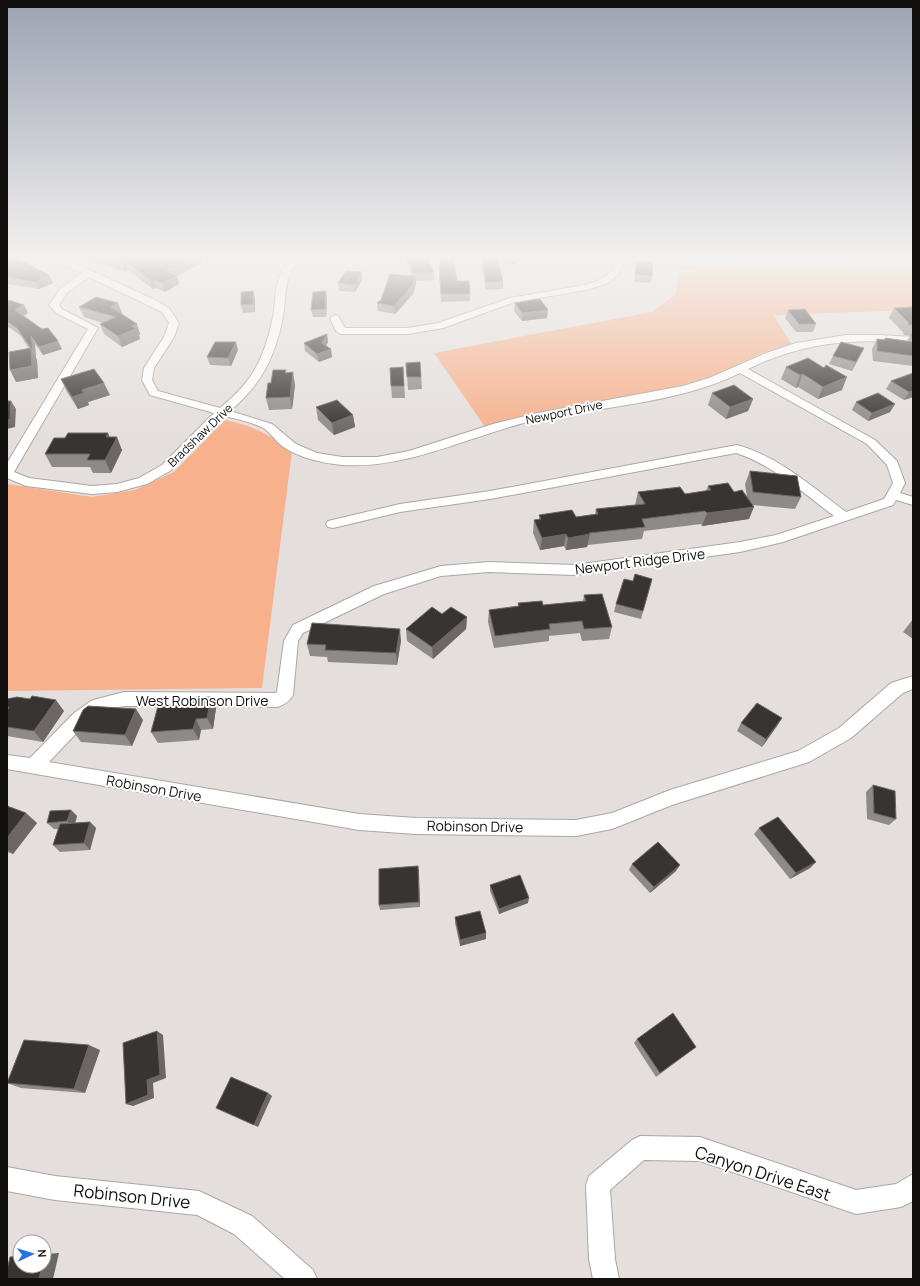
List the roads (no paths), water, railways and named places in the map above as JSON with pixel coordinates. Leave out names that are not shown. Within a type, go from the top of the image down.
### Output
[{"type":"street","points":[[7,473],[93,328],[70,316]]},
{"type":"street","name":"Newport Drive","points":[[170,316],[174,323],[169,337],[149,368],[147,380],[154,394],[171,400],[267,425],[287,444],[310,454],[341,461],[377,461],[404,456],[489,429],[558,412],[677,391],[704,384],[779,351],[813,343],[851,337],[913,340]]},
{"type":"street","name":"Bradshaw Drive","points":[[7,473],[26,482],[56,487],[92,490],[117,488],[143,481],[166,468],[221,413],[239,398],[255,380],[267,357],[278,316]]},
{"type":"street","points":[[336,318],[341,331],[408,331],[440,326],[468,316]]},
{"type":"street","points":[[739,368],[871,442],[893,464],[898,483],[893,495],[913,501]]},
{"type":"street","points":[[333,524],[400,508],[490,495],[737,450],[750,453],[776,468],[844,517]]},
{"type":"street","name":"Newport Ridge Drive","points":[[379,590],[441,572],[489,567],[575,570],[740,547],[778,539],[889,502],[893,495]]},
{"type":"street","name":"West Robinson Drive","points":[[33,767],[80,718],[97,706],[124,699],[278,700],[285,695],[291,640],[298,629],[354,600],[379,590]]},
{"type":"street","name":"Robinson Drive","points":[[7,762],[359,822],[416,826],[576,828],[612,821],[670,798],[803,757],[845,733],[897,688],[913,682]]},
{"type":"street","name":"Canyon Drive East","points":[[606,1279],[602,1259],[598,1185],[640,1148],[700,1149],[856,1202],[902,1195],[913,1186]]},
{"type":"street","name":"Robinson Drive","points":[[7,1179],[55,1188],[199,1203],[244,1225],[304,1279]]}]
